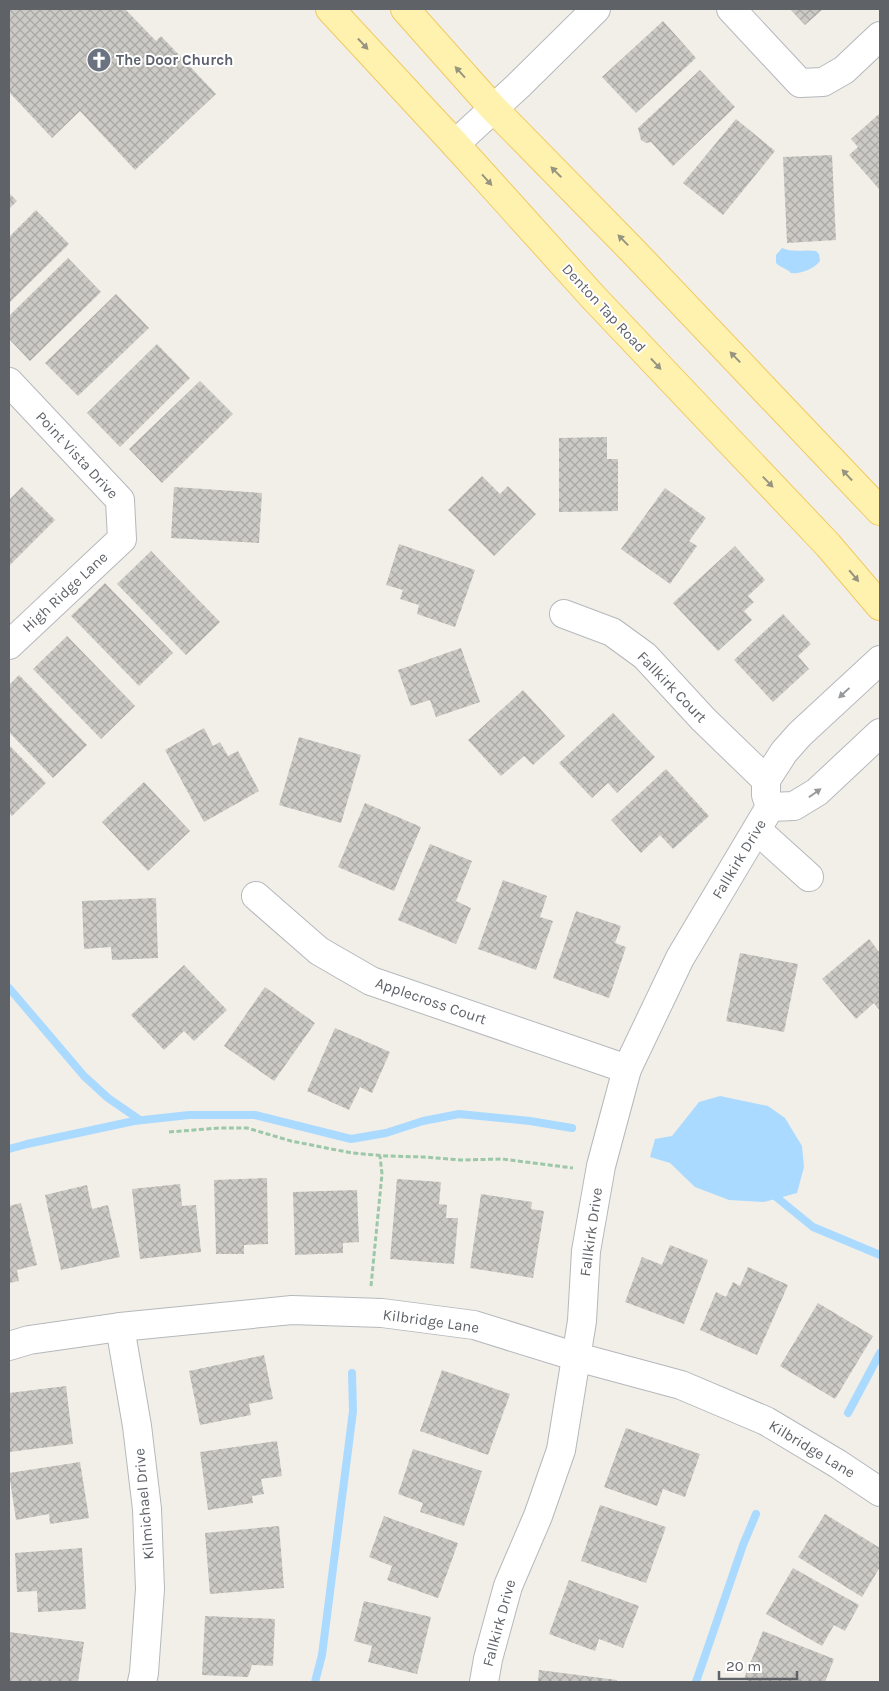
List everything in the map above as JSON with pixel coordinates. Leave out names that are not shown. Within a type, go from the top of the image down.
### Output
[{"type":"main road","name":"Denton Tap Road","points":[[330,9],[599,304],[828,545],[880,606]]},
{"type":"main road","points":[[405,9],[493,108],[654,272],[880,511]]},
{"type":"street","points":[[455,144],[518,86],[596,9]]},
{"type":"street","points":[[731,9],[800,83],[823,82],[844,70],[880,36]]},
{"type":"street","name":"Point Vista Drive","points":[[9,382],[120,500],[122,539]]},
{"type":"street","name":"High Ridge Lane","points":[[9,645],[122,539]]},
{"type":"street","name":"Fallkirk Court","points":[[564,614],[612,632],[645,656],[703,719],[766,780]]},
{"type":"street","points":[[766,780],[784,752],[800,734],[880,660]]},
{"type":"street","name":"Fallkirk Drive","points":[[763,818],[794,806],[817,792],[880,733]]},
{"type":"street","name":"Fallkirk Drive","points":[[484,1682],[488,1659],[508,1586],[538,1516],[561,1450],[582,1321],[586,1251],[601,1166],[627,1069],[680,958],[763,818],[766,780]]},
{"type":"street","points":[[763,818],[809,876]]},
{"type":"street","name":"Applecross Court","points":[[256,896],[319,951],[372,981],[627,1069]]},
{"type":"street","name":"Kilbridge Lane","points":[[9,1346],[29,1340],[120,1327],[292,1310],[382,1314],[474,1325],[681,1385],[766,1421],[838,1464],[880,1492]]},
{"type":"street","name":"Kilmichael Drive","points":[[120,1327],[138,1426],[147,1510],[150,1588],[142,1682]]},
{"type":"path","points":[[169,1132],[247,1128],[291,1141],[352,1153],[461,1160],[502,1159],[543,1162],[573,1168]]},
{"type":"path","points":[[371,1289],[382,1174],[380,1156]]},
{"type":"water","points":[[782,248],[816,251],[819,254],[820,261],[807,270],[791,273],[776,263],[776,255]]},
{"type":"water","points":[[720,1096],[768,1106],[785,1118],[802,1146],[804,1167],[797,1193],[764,1202],[729,1200],[695,1187],[670,1163],[650,1157],[655,1139],[672,1136],[699,1102]]},
{"type":"building","points":[[10,9],[125,9],[156,41],[161,36],[216,94],[135,170],[80,111],[52,138],[9,92]]},
{"type":"building","points":[[790,9],[823,9],[805,25]]},
{"type":"building","points":[[663,21],[696,58],[636,113],[602,77]]},
{"type":"building","points":[[700,70],[735,107],[673,166],[651,142],[646,143],[641,140],[638,128]]},
{"type":"building","points":[[880,113],[880,190],[849,155],[858,147],[851,139]]},
{"type":"building","points":[[736,119],[775,151],[723,215],[683,183]]},
{"type":"building","points":[[832,155],[836,240],[787,243],[783,157]]},
{"type":"building","points":[[9,193],[17,201],[9,209]]},
{"type":"building","points":[[36,210],[69,244],[9,303],[9,237]]},
{"type":"building","points":[[68,258],[101,292],[30,361],[9,339],[9,316]]},
{"type":"building","points":[[116,294],[149,328],[78,396],[45,363]]},
{"type":"building","points":[[157,344],[190,378],[120,447],[87,413]]},
{"type":"building","points":[[200,381],[233,414],[162,483],[129,449]]},
{"type":"building","points":[[607,437],[607,459],[618,459],[618,511],[559,512],[559,438]]},
{"type":"building","points":[[482,476],[500,494],[508,486],[536,514],[494,556],[448,510]]},
{"type":"building","points":[[22,487],[55,520],[9,566],[9,500]]},
{"type":"building","points":[[174,487],[262,493],[259,543],[171,538]]},
{"type":"building","points":[[665,488],[706,518],[689,541],[697,546],[670,584],[621,549]]},
{"type":"building","points":[[399,544],[475,570],[455,627],[417,614],[419,605],[400,599],[403,590],[386,585]]},
{"type":"building","points":[[735,546],[765,580],[748,596],[754,602],[744,611],[752,620],[718,651],[673,603]]},
{"type":"building","points":[[151,551],[220,622],[186,655],[117,584]]},
{"type":"building","points":[[105,583],[173,653],[139,686],[71,616]]},
{"type":"building","points":[[783,614],[811,644],[798,656],[809,669],[773,702],[734,660]]},
{"type":"building","points":[[67,636],[135,706],[101,739],[33,669]]},
{"type":"building","points":[[461,648],[480,702],[436,717],[430,700],[411,706],[398,670]]},
{"type":"building","points":[[19,675],[87,745],[53,778],[9,732],[9,685]]},
{"type":"building","points":[[523,690],[565,736],[533,765],[524,756],[501,776],[468,740]]},
{"type":"building","points":[[613,713],[655,757],[617,793],[608,783],[592,798],[559,763]]},
{"type":"building","points":[[204,728],[213,746],[220,742],[228,756],[238,751],[259,791],[204,822],[165,750]]},
{"type":"building","points":[[299,737],[361,755],[341,823],[279,805]]},
{"type":"building","points":[[9,745],[46,783],[12,816],[9,813]]},
{"type":"building","points":[[666,769],[709,816],[673,849],[660,835],[641,853],[611,820]]},
{"type":"building","points":[[144,782],[190,831],[148,871],[102,822]]},
{"type":"building","points":[[365,803],[421,827],[394,891],[338,867]]},
{"type":"building","points":[[430,844],[472,861],[456,901],[471,908],[456,944],[398,920]]},
{"type":"building","points":[[503,880],[547,896],[540,917],[553,921],[536,970],[478,949]]},
{"type":"building","points":[[156,898],[158,958],[112,960],[111,947],[84,949],[82,901]]},
{"type":"building","points":[[576,911],[621,926],[615,943],[626,947],[609,998],[553,978]]},
{"type":"building","points":[[869,939],[880,953],[880,1011],[874,1003],[856,1019],[822,979]]},
{"type":"building","points":[[740,953],[798,964],[784,1032],[726,1021]]},
{"type":"building","points":[[184,965],[227,1010],[194,1041],[184,1031],[164,1050],[131,1015]]},
{"type":"building","points":[[265,987],[315,1023],[274,1081],[224,1046]]},
{"type":"building","points":[[335,1028],[390,1052],[372,1093],[360,1087],[349,1110],[307,1091]]},
{"type":"building","points":[[267,1178],[268,1244],[244,1245],[244,1254],[216,1254],[214,1180]]},
{"type":"building","points":[[397,1179],[441,1182],[439,1204],[447,1205],[446,1218],[458,1218],[454,1264],[390,1259]]},
{"type":"building","points":[[180,1184],[182,1206],[196,1205],[201,1252],[140,1259],[132,1189]]},
{"type":"building","points":[[87,1185],[92,1209],[108,1205],[120,1257],[61,1270],[45,1195]]},
{"type":"building","points":[[357,1190],[359,1242],[343,1243],[343,1253],[295,1255],[293,1192]]},
{"type":"building","points":[[481,1194],[532,1202],[531,1209],[544,1211],[533,1278],[470,1268]]},
{"type":"building","points":[[21,1203],[37,1265],[17,1270],[19,1281],[9,1283],[9,1206]]},
{"type":"building","points":[[670,1245],[708,1260],[684,1324],[625,1302],[642,1257],[662,1265]]},
{"type":"building","points":[[748,1267],[788,1285],[757,1355],[700,1330],[716,1292],[726,1297],[733,1282],[740,1286]]},
{"type":"building","points":[[818,1303],[873,1336],[835,1399],[780,1366]]},
{"type":"building","points":[[264,1355],[273,1399],[249,1404],[251,1415],[200,1425],[189,1371]]},
{"type":"building","points":[[442,1370],[510,1394],[488,1455],[420,1431]]},
{"type":"building","points":[[66,1386],[73,1444],[9,1452],[9,1393]]},
{"type":"building","points":[[626,1428],[700,1454],[685,1497],[663,1489],[657,1506],[604,1487]]},
{"type":"building","points":[[277,1441],[282,1476],[261,1479],[264,1494],[252,1496],[253,1503],[208,1510],[200,1452]]},
{"type":"building","points":[[413,1449],[482,1471],[464,1526],[420,1512],[423,1503],[398,1494]]},
{"type":"building","points":[[80,1462],[89,1518],[50,1524],[49,1514],[16,1520],[9,1473]]},
{"type":"building","points":[[600,1505],[666,1527],[646,1583],[581,1561]]},
{"type":"building","points":[[825,1514],[880,1548],[880,1567],[862,1597],[798,1557]]},
{"type":"building","points":[[384,1516],[458,1543],[438,1598],[387,1580],[392,1566],[369,1557]]},
{"type":"building","points":[[279,1526],[284,1588],[210,1594],[205,1533]]},
{"type":"building","points":[[82,1548],[86,1609],[38,1612],[37,1591],[17,1592],[15,1553]]},
{"type":"building","points":[[793,1568],[859,1605],[845,1631],[834,1625],[822,1646],[766,1614]]},
{"type":"building","points":[[569,1580],[639,1606],[623,1648],[599,1639],[595,1651],[549,1634]]},
{"type":"building","points":[[364,1601],[431,1617],[417,1674],[368,1662],[372,1646],[354,1641]]},
{"type":"building","points":[[205,1616],[275,1619],[273,1666],[252,1665],[248,1677],[202,1675]]},
{"type":"building","points":[[763,1631],[834,1659],[825,1682],[752,1682],[744,1679]]},
{"type":"building","points":[[9,1632],[84,1642],[78,1682],[9,1682]]},
{"type":"building","points":[[539,1670],[617,1680],[617,1682],[538,1682]]},
{"type":"waterway","points":[[9,988],[84,1076],[108,1098],[140,1120]]},
{"type":"waterway","points":[[9,1149],[134,1121],[189,1115],[255,1115],[351,1139],[386,1133],[423,1121],[459,1114],[530,1121],[572,1128]]},
{"type":"waterway","points":[[770,1192],[813,1227],[880,1255]]},
{"type":"waterway","points":[[848,1413],[880,1353]]},
{"type":"waterway","points":[[315,1682],[322,1655],[353,1411],[352,1373]]},
{"type":"waterway","points":[[696,1682],[743,1545],[756,1514]]},
{"type":"place","name":"The Door Church","points":[[99,60]]}]
